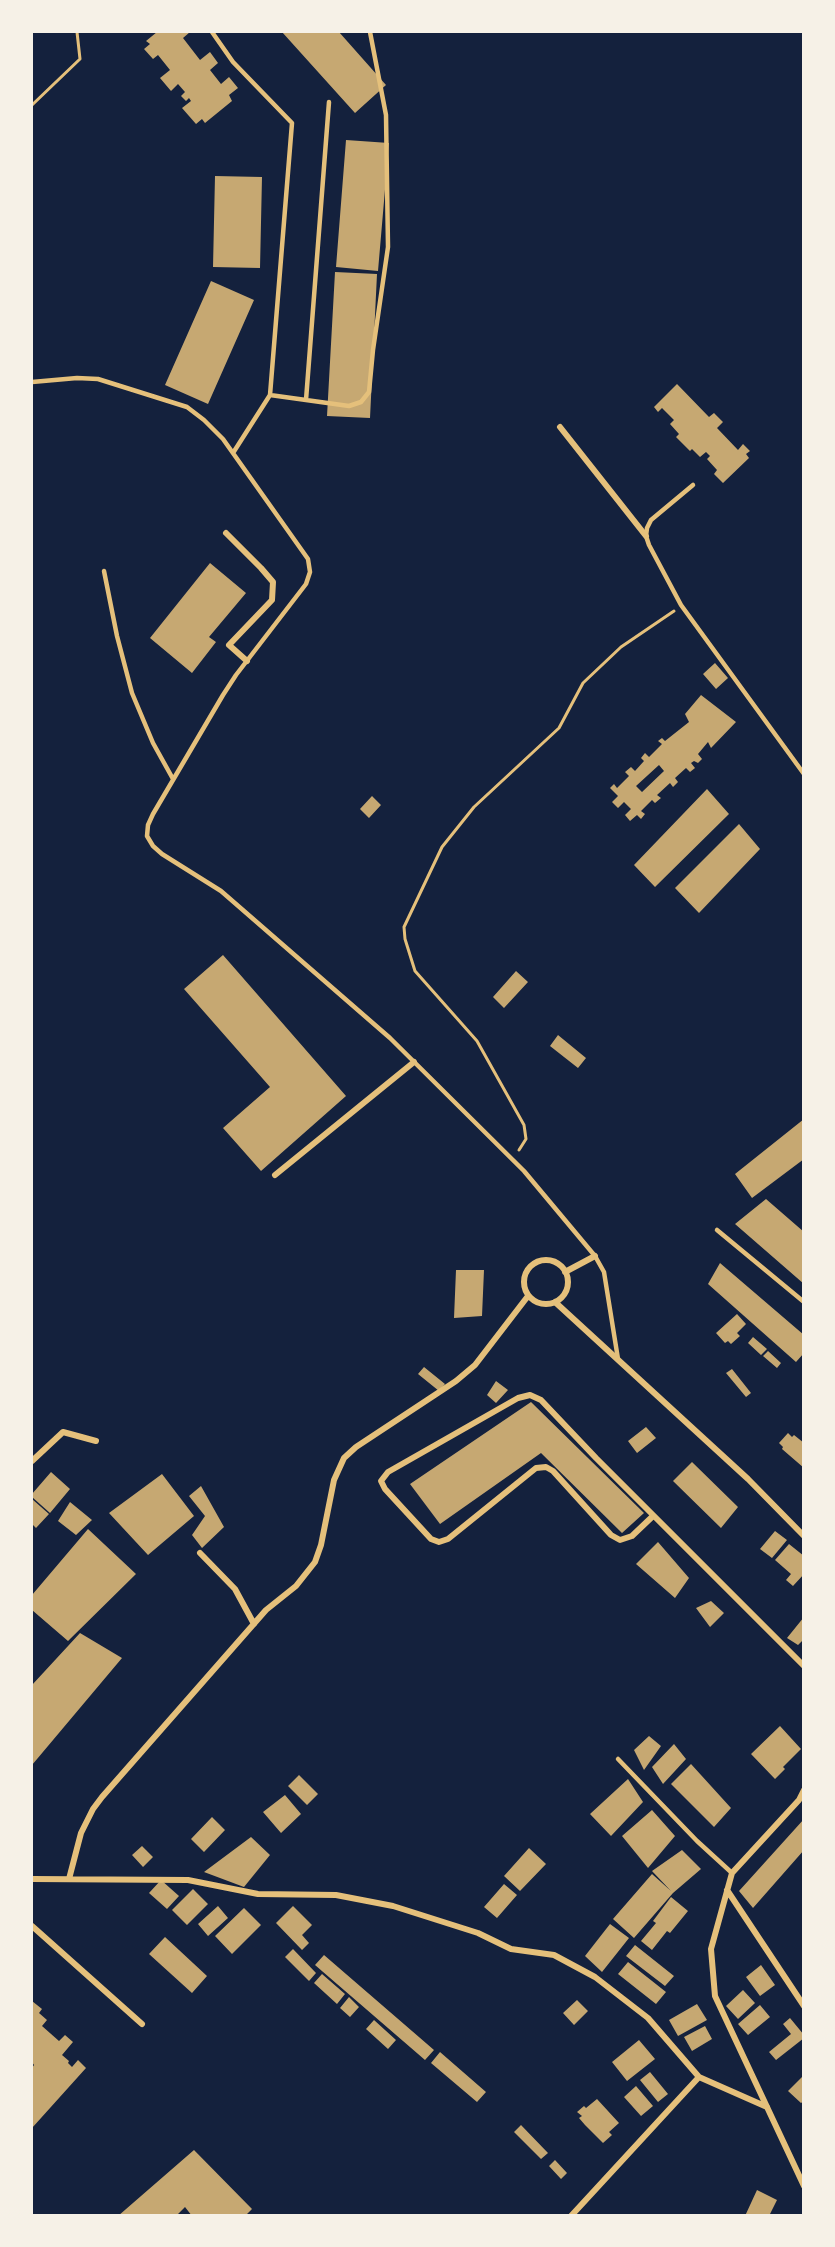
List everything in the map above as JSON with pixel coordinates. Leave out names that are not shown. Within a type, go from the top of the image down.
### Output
[{"type":"street","points":[[560,427],[646,536]]},
{"type":"street","points":[[226,533],[273,582],[272,600],[229,645],[247,661]]},
{"type":"street","points":[[275,1175],[414,1062]]},
{"type":"street","points":[[565,1272],[595,1256]]},
{"type":"street","points":[[548,1260],[561,1266],[567,1278],[566,1292],[555,1302],[541,1304],[528,1296],[525,1290],[525,1275],[534,1263],[548,1260]]},
{"type":"street","points":[[69,1879],[82,1832],[102,1797],[266,1610],[296,1586],[315,1562],[321,1545],[334,1480],[344,1458],[456,1382],[470,1370],[528,1296]]},
{"type":"street","points":[[555,1302],[748,1479],[804,1536]]},
{"type":"street","points":[[653,1516],[632,1536],[620,1540],[611,1535],[553,1471],[546,1467],[536,1468],[448,1539],[439,1542],[431,1539],[385,1490],[381,1481],[388,1472],[518,1398],[530,1395],[541,1400],[653,1516],[804,1666]]},
{"type":"street","points":[[32,1461],[63,1432],[96,1440]]},
{"type":"street","points":[[200,1553],[235,1589],[254,1624]]},
{"type":"street","points":[[804,1790],[799,1800],[732,1873],[711,1949],[716,1996],[804,2186]]},
{"type":"street","points":[[32,1879],[188,1880],[258,1894],[336,1895],[405,1910],[478,1933],[511,1949],[554,1955],[595,1977],[648,2018],[699,2077],[767,2107]]},
{"type":"street","points":[[727,1890],[804,2006]]},
{"type":"street","points":[[32,1926],[142,2024]]},
{"type":"street","points":[[571,2216],[699,2077]]},
{"type":"lane","points":[[212,32],[233,62],[292,123],[270,395],[233,453]]},
{"type":"lane","points":[[270,395],[349,406],[361,402],[369,392],[372,350],[388,247],[386,115],[369,32]]},
{"type":"lane","points":[[306,400],[329,102]]},
{"type":"lane","points":[[32,382],[77,378],[98,379],[186,407],[204,420],[233,453],[308,559],[310,572],[306,584],[223,695],[148,825],[147,836],[162,854],[221,891],[310,967],[414,1062],[513,1160],[595,1256],[604,1272],[618,1359]]},
{"type":"lane","points":[[693,485],[651,520],[646,528],[646,536],[681,605],[804,774]]},
{"type":"lane","points":[[104,571],[117,636],[132,693],[153,743],[173,779]]},
{"type":"lane","points":[[717,1230],[804,1302]]},
{"type":"lane","points":[[618,1759],[732,1873]]},
{"type":"path","points":[[32,105],[81,59],[77,32]]},
{"type":"path","points":[[513,1160],[525,1139],[524,1125],[477,1041],[415,971],[405,939],[404,927],[442,847],[474,807],[559,728],[583,683],[621,647],[681,605]]},
{"type":"building","points":[[157,32],[190,32],[183,38],[200,60],[210,52],[218,63],[210,70],[221,84],[229,77],[238,88],[229,95],[232,101],[205,123],[202,119],[196,124],[182,108],[191,101],[189,98],[186,101],[181,96],[185,92],[178,84],[171,91],[160,78],[170,70],[158,55],[153,59],[144,49],[150,44],[146,41]]},
{"type":"building","points":[[282,32],[339,32],[386,85],[355,113]]},
{"type":"building","points":[[346,140],[389,143],[378,271],[336,267]]},
{"type":"building","points":[[215,176],[262,177],[260,268],[213,267]]},
{"type":"building","points":[[335,272],[377,274],[370,418],[327,416]]},
{"type":"building","points":[[211,281],[254,300],[208,404],[165,385]]},
{"type":"building","points":[[677,384],[709,417],[714,413],[723,422],[717,428],[738,450],[743,444],[750,451],[746,454],[749,458],[723,483],[714,474],[717,470],[707,459],[710,456],[706,452],[700,457],[692,449],[690,451],[676,437],[679,434],[670,424],[674,420],[662,408],[658,412],[654,407]]},
{"type":"building","points":[[210,563],[246,593],[209,637],[216,642],[192,673],[150,638]]},
{"type":"building","points":[[715,663],[728,678],[716,689],[703,674]]},
{"type":"building","points":[[701,695],[736,722],[711,748],[708,742],[698,754],[702,759],[698,763],[694,761],[691,763],[695,768],[690,772],[686,768],[675,778],[678,782],[673,787],[670,783],[657,795],[661,798],[655,803],[652,800],[641,811],[645,814],[641,819],[637,815],[630,821],[625,815],[631,809],[624,802],[618,808],[612,802],[618,796],[610,788],[614,784],[617,788],[629,776],[625,772],[631,767],[635,771],[644,761],[641,758],[645,753],[649,757],[662,744],[658,741],[662,738],[665,741],[689,722],[685,714]],"holes":[[[659,765],[664,771],[642,792],[636,786]]]},
{"type":"building","points":[[707,789],[729,814],[655,887],[634,865]]},
{"type":"building","points":[[372,796],[381,805],[369,818],[360,809]]},
{"type":"building","points":[[739,824],[760,849],[699,913],[675,888]]},
{"type":"building","points":[[223,955],[346,1096],[261,1171],[223,1128],[270,1087],[184,989]]},
{"type":"building","points":[[516,971],[528,982],[504,1008],[493,997]]},
{"type":"building","points":[[558,1035],[586,1058],[578,1068],[550,1046]]},
{"type":"building","points":[[804,1119],[804,1159],[752,1198],[735,1174]]},
{"type":"building","points":[[766,1199],[804,1232],[804,1284],[735,1224]]},
{"type":"building","points":[[720,1263],[804,1335],[804,1353],[796,1362],[708,1284]]},
{"type":"building","points":[[456,1270],[484,1270],[482,1316],[454,1318]]},
{"type":"building","points":[[737,1314],[746,1324],[737,1333],[740,1336],[731,1344],[728,1341],[725,1343],[716,1333]]},
{"type":"building","points":[[753,1337],[767,1349],[761,1355],[748,1343]]},
{"type":"building","points":[[768,1351],[781,1363],[777,1368],[763,1356]]},
{"type":"building","points":[[424,1367],[445,1384],[439,1391],[418,1374]]},
{"type":"building","points":[[732,1369],[751,1393],[746,1397],[726,1373]]},
{"type":"building","points":[[496,1381],[508,1390],[496,1403],[487,1395]]},
{"type":"building","points":[[531,1402],[644,1513],[622,1533],[541,1453],[440,1524],[410,1484]]},
{"type":"building","points":[[646,1427],[656,1438],[637,1453],[628,1441]]},
{"type":"building","points":[[788,1433],[804,1443],[804,1468],[782,1449],[779,1443]]},
{"type":"building","points":[[692,1462],[738,1507],[721,1528],[673,1481]]},
{"type":"building","points":[[51,1472],[70,1489],[50,1513],[32,1497],[32,1494]]},
{"type":"building","points":[[162,1474],[194,1516],[148,1555],[109,1513]]},
{"type":"building","points":[[201,1486],[224,1527],[202,1548],[192,1535],[205,1516],[189,1496]]},
{"type":"building","points":[[32,1499],[49,1514],[36,1528],[32,1524]]},
{"type":"building","points":[[70,1502],[92,1520],[76,1535],[58,1521]]},
{"type":"building","points":[[88,1529],[136,1574],[68,1641],[32,1610],[32,1595]]},
{"type":"building","points":[[775,1531],[787,1540],[772,1558],[760,1549]]},
{"type":"building","points":[[658,1542],[689,1578],[675,1598],[636,1564]]},
{"type":"building","points":[[789,1544],[804,1556],[804,1574],[793,1586],[786,1580],[791,1574],[775,1560]]},
{"type":"building","points":[[711,1601],[724,1613],[710,1627],[696,1608]]},
{"type":"building","points":[[804,1617],[804,1639],[798,1645],[787,1638]]},
{"type":"building","points":[[80,1633],[122,1658],[32,1765],[32,1685]]},
{"type":"building","points":[[780,1726],[801,1749],[783,1767],[785,1769],[775,1779],[751,1754]]},
{"type":"building","points":[[649,1736],[661,1746],[644,1770],[634,1750]]},
{"type":"building","points":[[674,1744],[686,1759],[663,1784],[652,1767]]},
{"type":"building","points":[[691,1764],[731,1808],[714,1827],[671,1784]]},
{"type":"building","points":[[299,1775],[318,1794],[307,1805],[288,1786]]},
{"type":"building","points":[[628,1779],[643,1802],[611,1836],[590,1814]]},
{"type":"building","points":[[285,1795],[301,1814],[281,1833],[263,1812]]},
{"type":"building","points":[[652,1810],[675,1836],[648,1868],[622,1836]]},
{"type":"building","points":[[212,1817],[225,1830],[204,1852],[191,1839]]},
{"type":"building","points":[[804,1819],[804,1850],[753,1908],[739,1891]]},
{"type":"building","points":[[251,1837],[270,1855],[244,1887],[204,1872]]},
{"type":"building","points":[[142,1846],[153,1857],[143,1867],[132,1855]]},
{"type":"building","points":[[529,1848],[546,1864],[520,1891],[504,1876]]},
{"type":"building","points":[[682,1850],[701,1869],[673,1893],[634,1938],[613,1919],[652,1874],[671,1891],[652,1871]]},
{"type":"building","points":[[161,1880],[179,1896],[167,1909],[149,1893]]},
{"type":"building","points":[[504,1884],[517,1895],[497,1918],[484,1907]]},
{"type":"building","points":[[193,1889],[208,1904],[187,1925],[172,1910]]},
{"type":"building","points":[[671,1897],[688,1911],[670,1933],[667,1931],[652,1950],[641,1941],[656,1923],[653,1921]]},
{"type":"building","points":[[218,1906],[228,1918],[208,1936],[198,1924]]},
{"type":"building","points":[[293,1906],[312,1925],[302,1935],[309,1943],[302,1950],[276,1923]]},
{"type":"building","points":[[244,1908],[261,1925],[232,1954],[215,1936]]},
{"type":"building","points":[[610,1924],[629,1938],[602,1972],[585,1956]]},
{"type":"building","points":[[165,1937],[207,1976],[192,1993],[149,1954]]},
{"type":"building","points":[[635,1945],[674,1976],[665,1986],[626,1956]]},
{"type":"building","points":[[293,1949],[316,1973],[309,1981],[285,1957]]},
{"type":"building","points":[[324,1955],[434,2050],[425,2060],[315,1965]]},
{"type":"building","points":[[628,1962],[666,1992],[656,2004],[618,1974]]},
{"type":"building","points":[[761,1965],[775,1985],[760,1996],[746,1977]]},
{"type":"building","points":[[322,1974],[345,1994],[337,2004],[314,1983]]},
{"type":"building","points":[[743,1990],[755,2003],[738,2019],[726,2006]]},
{"type":"building","points":[[349,1997],[359,2007],[350,2017],[340,2008]]},
{"type":"building","points":[[577,2000],[588,2011],[574,2025],[563,2013]]},
{"type":"building","points":[[32,2001],[42,2009],[39,2013],[47,2020],[42,2026],[59,2041],[65,2035],[73,2042],[62,2055],[69,2061],[68,2063],[72,2067],[78,2060],[86,2068],[32,2128],[32,2068],[34,2065],[32,2062]]},
{"type":"building","points":[[697,2004],[707,2020],[678,2036],[669,2020]]},
{"type":"building","points":[[760,2005],[770,2017],[748,2035],[738,2024]]},
{"type":"building","points":[[790,2018],[804,2038],[776,2060],[769,2052],[791,2034],[783,2024]]},
{"type":"building","points":[[374,2020],[396,2040],[388,2049],[366,2029]]},
{"type":"building","points":[[705,2026],[712,2039],[692,2051],[684,2037]]},
{"type":"building","points":[[639,2040],[655,2059],[627,2081],[612,2062]]},
{"type":"building","points":[[440,2052],[486,2092],[477,2102],[431,2063]]},
{"type":"building","points":[[650,2072],[668,2094],[658,2102],[640,2080]]},
{"type":"building","points":[[804,2075],[804,2101],[801,2103],[788,2091]]},
{"type":"building","points":[[636,2086],[653,2106],[641,2116],[624,2097]]},
{"type":"building","points":[[597,2099],[619,2123],[609,2132],[612,2135],[603,2143],[579,2118],[582,2116],[577,2112]]},
{"type":"building","points":[[521,2125],[548,2153],[541,2159],[514,2132]]},
{"type":"building","points":[[194,2150],[252,2209],[245,2216],[192,2216],[185,2207],[176,2216],[118,2216]]},
{"type":"building","points":[[555,2160],[567,2173],[561,2179],[549,2166]]},
{"type":"building","points":[[757,2190],[777,2200],[769,2216],[745,2216]]}]
